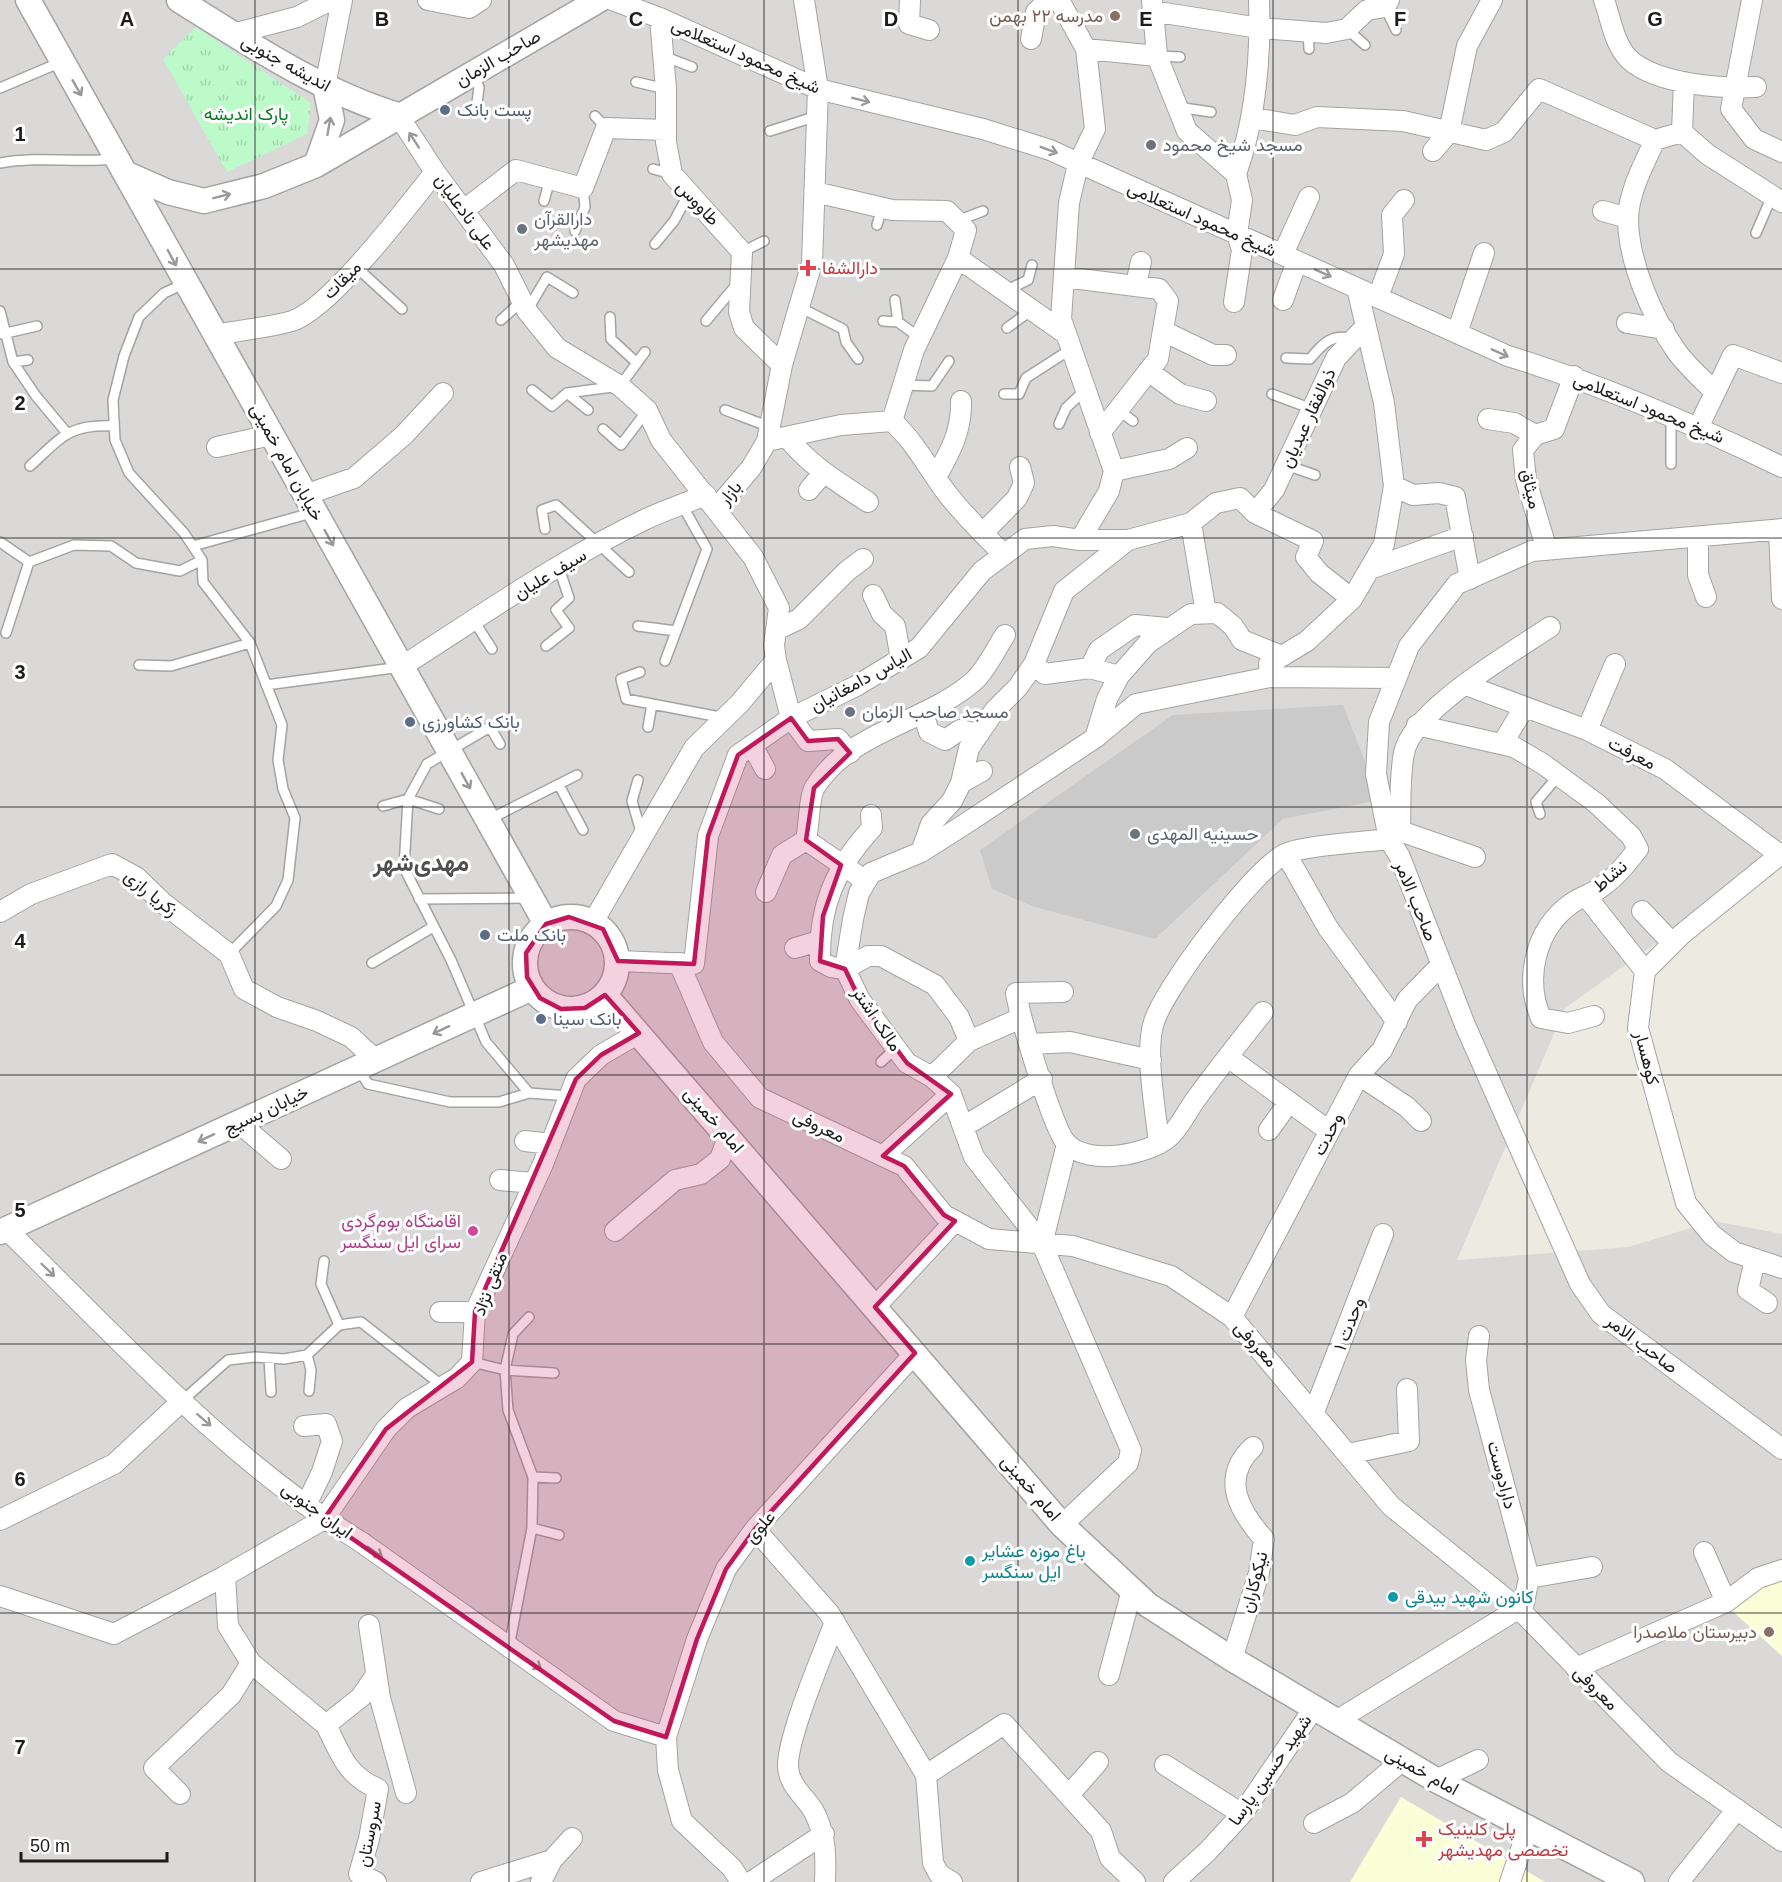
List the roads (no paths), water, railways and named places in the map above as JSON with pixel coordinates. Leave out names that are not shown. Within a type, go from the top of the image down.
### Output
[{"type":"street","name":"خیابان امام خمینی","points":[[28,0],[546,924]]},
{"type":"street","name":"اندیشه جنوبی","points":[[179,0],[233,34],[325,86],[360,103],[398,115]]},
{"type":"street","points":[[233,34],[297,16],[331,0]]},
{"type":"street","points":[[316,165],[332,120],[325,86],[342,0]]},
{"type":"street","points":[[428,0],[473,3]]},
{"type":"street","name":"صاحب الزمان","points":[[122,166],[168,192],[204,201],[264,186],[316,165],[398,115],[599,0]]},
{"type":"street","name":"شیخ محمود استعلامی","points":[[612,0],[660,18],[818,89],[983,129],[1050,150],[1508,356],[1574,376],[1782,466]]},
{"type":"street","name":"بازار","points":[[791,718],[776,660],[779,608],[753,556],[711,502],[751,468],[768,434],[782,365],[812,263],[818,89],[804,0]]},
{"type":"street","points":[[910,0],[909,24],[929,30]]},
{"type":"street","points":[[1030,39],[1036,12],[1049,0]]},
{"type":"street","points":[[1059,0],[1086,49],[1095,129],[1078,164],[1069,203],[1061,319],[1114,471],[1109,491],[1080,540]]},
{"type":"street","points":[[1234,302],[1242,250],[1237,234],[1242,200],[1236,174],[1252,118],[1259,0]]},
{"type":"street","points":[[1433,151],[1449,132],[1467,46],[1492,0]]},
{"type":"street","points":[[1604,0],[1614,34],[1629,59],[1646,69],[1684,82],[1735,88],[1756,87]]},
{"type":"street","points":[[1752,0],[1731,109],[1754,139],[1782,152]]},
{"type":"street","points":[[1236,174],[1187,131],[1156,56],[1152,5],[1309,40],[1326,33],[1347,29],[1367,10],[1387,4]]},
{"type":"street","name":"طاووس","points":[[660,18],[666,90],[666,130],[662,171],[689,193],[742,252]]},
{"type":"street","points":[[1086,49],[1156,56]]},
{"type":"street","points":[[1682,132],[1684,82]]},
{"type":"street","points":[[1252,118],[1295,125],[1317,117],[1403,121],[1486,140],[1504,132],[1539,89],[1655,140],[1682,132]]},
{"type":"street","name":"علی نادعلیان","points":[[398,115],[435,172],[504,265],[524,306],[556,348],[620,386],[647,410]]},
{"type":"street","points":[[464,210],[516,170],[584,188],[600,122],[666,130]]},
{"type":"street","points":[[1682,132],[1707,154],[1777,199]]},
{"type":"street","points":[[1655,140],[1638,174],[1628,218],[1636,264],[1651,307],[1677,352],[1715,392]]},
{"type":"street","name":"میقات","points":[[215,335],[294,320],[316,306],[371,251],[435,172]]},
{"type":"street","points":[[815,192],[880,216],[947,211],[966,230],[958,258],[920,338],[892,421]]},
{"type":"street","points":[[1283,300],[1290,258],[1309,197]]},
{"type":"street","points":[[1378,297],[1394,254],[1392,215],[1404,200]]},
{"type":"street","points":[[1603,211],[1628,218]]},
{"type":"street","points":[[742,252],[739,312],[744,328],[782,365]]},
{"type":"street","points":[[1458,333],[1484,253]]},
{"type":"street","points":[[958,258],[1033,309],[1069,342]]},
{"type":"street","points":[[1136,285],[1141,262]]},
{"type":"street","points":[[1064,277],[1159,289],[1168,301],[1158,359],[1148,371],[1126,415],[1100,433]]},
{"type":"street","points":[[1270,677],[1269,664],[1306,641],[1352,599],[1384,544],[1394,486],[1384,403],[1360,333],[1357,288]]},
{"type":"street","points":[[1627,323],[1664,328]]},
{"type":"street","points":[[1163,331],[1213,355],[1226,355]]},
{"type":"street","name":"ذوالفقار عبدیان","points":[[1255,513],[1275,490],[1336,358],[1360,333]]},
{"type":"street","points":[[1698,428],[1733,355],[1782,373]]},
{"type":"street","points":[[1148,371],[1180,394],[1206,401]]},
{"type":"street","points":[[1488,419],[1514,423],[1534,435],[1554,429],[1574,376]]},
{"type":"street","points":[[310,504],[354,478],[404,435],[443,393]]},
{"type":"street","points":[[936,477],[955,441],[962,421],[962,401]]},
{"type":"street","points":[[647,410],[661,440],[711,502]]},
{"type":"street","points":[[768,434],[787,437],[841,425],[892,421],[909,436],[936,477],[1004,555]]},
{"type":"street","points":[[217,447],[271,435]]},
{"type":"street","name":"میثاق","points":[[1534,435],[1523,450],[1526,480],[1547,550]]},
{"type":"street","points":[[787,437],[803,457],[868,502]]},
{"type":"street","points":[[1114,471],[1169,459],[1187,448]]},
{"type":"street","points":[[983,533],[1017,498],[1024,483],[1020,467]]},
{"type":"street","points":[[809,490],[823,473]]},
{"type":"street","points":[[1394,486],[1413,495],[1438,493],[1455,497],[1470,579]]},
{"type":"street","name":"الیاس دامغانیان","points":[[687,963],[708,836],[721,794],[738,755],[791,718],[856,686],[919,648],[982,571],[1025,539],[1053,536],[1080,540],[1128,540],[1191,523],[1216,503],[1240,498],[1255,513],[1313,541],[1306,557],[1319,573],[1352,599]]},
{"type":"street","name":"سیف علیان","points":[[401,666],[597,545],[646,519],[682,505],[711,502]]},
{"type":"street","points":[[1191,523],[1206,613]]},
{"type":"street","points":[[1781,530],[1782,599]]},
{"type":"street","name":"صاحب الامر","points":[[1781,530],[1532,551],[1457,584],[1409,646],[1379,722],[1376,764],[1377,783],[1400,857],[1441,964],[1465,1025],[1580,1284],[1602,1314],[1782,1449]]},
{"type":"street","points":[[1370,568],[1463,536]]},
{"type":"street","points":[[1698,537],[1698,575],[1706,597]]},
{"type":"street","points":[[921,852],[931,824],[952,801],[961,783],[969,748],[995,710],[1018,687],[1034,664],[1064,591],[1128,540]]},
{"type":"street","points":[[776,630],[799,619],[847,571],[863,559]]},
{"type":"street","points":[[873,595],[882,614],[895,626],[901,659]]},
{"type":"street","points":[[1095,738],[1107,699],[1119,676],[1148,643],[1167,628],[1191,614],[1217,613],[1233,626],[1242,640],[1282,656]]},
{"type":"street","points":[[1090,668],[1099,650],[1135,625],[1167,628]]},
{"type":"street","points":[[1394,835],[1404,752],[1417,726],[1466,685],[1550,627]]},
{"type":"street","points":[[766,892],[782,855],[806,840],[814,788],[834,765],[867,740],[923,713],[975,680],[1005,635]]},
{"type":"street","points":[[593,922],[694,748],[725,718],[776,660]]},
{"type":"street","points":[[1034,664],[1045,674],[1090,668],[1119,676]]},
{"type":"street","points":[[1587,730],[1616,664]]},
{"type":"street","points":[[806,840],[866,881],[871,873],[921,852],[1095,738],[1136,704],[1270,677],[1396,678]]},
{"type":"street","name":"معرفت","points":[[1466,685],[1587,730],[1665,770],[1781,854]]},
{"type":"street","points":[[1502,744],[1524,708]]},
{"type":"street","points":[[923,713],[929,732],[945,740],[960,730],[979,734]]},
{"type":"street","points":[[791,718],[808,741],[838,739],[850,753]]},
{"type":"street","name":"نشاط","points":[[1417,726],[1514,747],[1596,803],[1631,836],[1638,849],[1623,870],[1571,904],[1559,915],[1538,946],[1533,975],[1533,1001],[1541,1018],[1568,1023],[1594,1017]]},
{"type":"street","points":[[752,745],[765,770]]},
{"type":"street","points":[[961,783],[982,771]]},
{"type":"street","points":[[871,815],[872,828],[842,865],[823,916],[819,941],[820,961],[831,967],[845,969],[868,956],[881,956],[935,985],[959,1017],[969,1041]]},
{"type":"street","points":[[1159,1144],[1151,1060],[1154,1022],[1170,992],[1205,942],[1260,875],[1286,854],[1394,835],[1475,857]]},
{"type":"street","points":[[1286,854],[1328,928],[1397,1022]]},
{"type":"street","points":[[1586,896],[1645,971],[1672,943],[1781,854]]},
{"type":"street","name":"زکریا رازی","points":[[0,912],[31,894],[112,864],[136,877],[163,903],[229,954]]},
{"type":"street","name":"مالک اشتر","points":[[866,881],[859,893],[845,969],[860,1000],[907,1063],[932,1077],[951,1094],[974,1157],[1042,1244],[1131,1450],[1128,1463],[1062,1525]]},
{"type":"street","points":[[1642,911],[1672,943]]},
{"type":"street","points":[[569,917],[593,922],[610,938],[618,961],[612,984],[605,995],[585,1008],[561,1009],[540,998],[532,988],[527,977],[526,953],[537,932],[546,924],[569,917]]},
{"type":"street","points":[[795,948],[819,941]]},
{"type":"street","points":[[229,954],[244,989],[277,1007],[317,1021],[351,1037],[367,1064]]},
{"type":"street","points":[[618,961],[687,963]]},
{"type":"street","name":"معروفی","points":[[687,963],[713,1042],[760,1098],[904,1166],[944,1215],[989,1239],[1072,1246],[1171,1276],[1232,1317],[1391,1506],[1520,1611],[1669,1762],[1782,1841]]},
{"type":"street","name":"وحدت","points":[[1232,1317],[1359,1074],[1382,1050],[1407,1000],[1441,964]]},
{"type":"street","name":"کوهسار","points":[[1645,971],[1638,1028],[1686,1203],[1712,1235],[1734,1252],[1782,1268]]},
{"type":"street","name":"خیابان بسیج","points":[[3,1231],[532,988]]},
{"type":"street","points":[[1042,1244],[1067,1144],[1021,1018],[1016,993],[1063,992]]},
{"type":"street","name":"امام خمینی","points":[[605,995],[1062,1525],[1148,1605],[1232,1659],[1436,1780],[1529,1826],[1632,1882]]},
{"type":"street","points":[[1067,1144],[1088,1154],[1109,1156],[1149,1151],[1171,1135],[1263,1012]]},
{"type":"street","points":[[932,1077],[969,1041],[1021,1018]]},
{"type":"street","name":"متقی نژاد","points":[[472,1362],[475,1312],[551,1144],[576,1079],[601,1055],[639,1033]]},
{"type":"street","points":[[1030,1044],[1070,1042],[1151,1060]]},
{"type":"street","points":[[1228,1057],[1329,1131]]},
{"type":"street","points":[[1359,1074],[1407,1107],[1421,1121]]},
{"type":"street","points":[[963,1127],[1042,1079]]},
{"type":"street","points":[[883,1156],[951,1094]]},
{"type":"street","points":[[1269,1130],[1289,1102]]},
{"type":"street","points":[[239,1123],[281,1159]]},
{"type":"street","points":[[615,1231],[675,1180],[701,1173],[720,1159],[728,1137]]},
{"type":"street","points":[[525,1141],[551,1144]]},
{"type":"street","points":[[500,1180],[534,1183]]},
{"type":"street","points":[[875,1307],[955,1221]]},
{"type":"street","name":"ایران جنوبی","points":[[3,1231],[182,1401],[260,1469],[324,1519],[361,1542],[614,1721],[666,1737]]},
{"type":"street","name":"وحدت ۱","points":[[1314,1412],[1383,1234]]},
{"type":"street","points":[[1755,1260],[1748,1290],[1767,1303]]},
{"type":"street","points":[[440,1312],[475,1312]]},
{"type":"street","name":"دارادوست","points":[[1479,1336],[1476,1360],[1479,1390],[1529,1578],[1520,1611]]},
{"type":"street","name":"علوی","points":[[666,1737],[697,1639],[726,1569],[755,1529],[799,1484],[915,1353]]},
{"type":"street","points":[[0,1596],[114,1634],[225,1576],[324,1519],[386,1428],[407,1408],[445,1387],[472,1362]]},
{"type":"street","points":[[1348,1454],[1409,1441],[1407,1389]]},
{"type":"street","points":[[0,1520],[114,1464],[182,1401]]},
{"type":"street","points":[[304,1426],[326,1424],[332,1442],[322,1472],[306,1505]]},
{"type":"street","name":"نیکوکاران","points":[[1232,1659],[1259,1573],[1264,1539],[1239,1504],[1236,1479],[1240,1460],[1253,1447]]},
{"type":"street","points":[[755,1529],[835,1622],[926,1775],[933,1863],[939,1874],[952,1882]]},
{"type":"street","points":[[1704,1552],[1726,1602]]},
{"type":"street","points":[[1529,1578],[1593,1568]]},
{"type":"street","points":[[1575,1668],[1726,1602],[1758,1578],[1782,1570]]},
{"type":"street","points":[[225,1576],[228,1626],[251,1663],[326,1725],[361,1697],[376,1675]]},
{"type":"street","points":[[1109,1675],[1132,1590]]},
{"type":"street","points":[[1336,1721],[1520,1611]]},
{"type":"street","points":[[825,1882],[824,1834],[812,1809],[795,1787],[788,1768],[791,1746],[835,1622]]},
{"type":"street","points":[[369,1625],[380,1698],[406,1793]]},
{"type":"street","points":[[180,1794],[154,1768],[231,1695],[251,1663]]},
{"type":"street","name":"شهید حسین پارسا","points":[[1174,1882],[1242,1814],[1314,1708]]},
{"type":"street","points":[[926,1775],[1004,1724],[1101,1831],[1110,1858],[1135,1882]]},
{"type":"street","name":"سروستان","points":[[326,1725],[341,1756],[358,1781],[378,1789],[369,1839],[359,1874],[376,1882]]},
{"type":"street","points":[[666,1737],[668,1770],[682,1821],[732,1868],[741,1882]]},
{"type":"street","points":[[1314,1823],[1352,1803],[1403,1760]]},
{"type":"street","points":[[1436,1780],[1478,1760]]},
{"type":"street","points":[[1069,1795],[1098,1762]]},
{"type":"street","points":[[1165,1765],[1242,1814]]},
{"type":"street","points":[[1679,1882],[1737,1809]]},
{"type":"street","points":[[1510,1882],[1529,1826]]},
{"type":"street","points":[[751,1882],[824,1834]]},
{"type":"street","points":[[541,1882],[552,1860],[572,1838]]},
{"type":"street","points":[[481,1882],[552,1860]]},
{"type":"lane","points":[[1387,4],[1396,30]]},
{"type":"lane","points":[[1347,29],[1365,45]]},
{"type":"lane","points":[[663,56],[692,67]]},
{"type":"lane","points":[[1156,56],[1180,57]]},
{"type":"lane","points":[[0,88],[61,62]]},
{"type":"lane","points":[[472,73],[479,87],[476,111]]},
{"type":"lane","points":[[636,82],[666,90]]},
{"type":"lane","points":[[1177,107],[1211,112]]},
{"type":"lane","points":[[770,131],[817,116]]},
{"type":"lane","points":[[0,163],[26,159],[61,158],[122,166]]},
{"type":"lane","points":[[544,201],[550,179]]},
{"type":"lane","points":[[575,231],[585,207],[584,188]]},
{"type":"lane","points":[[655,244],[674,221],[689,193]]},
{"type":"lane","points":[[1756,233],[1777,199]]},
{"type":"lane","points":[[957,221],[983,211]]},
{"type":"lane","points":[[742,252],[764,241]]},
{"type":"lane","points":[[1007,290],[1028,280],[1032,265]]},
{"type":"lane","points":[[355,266],[402,309]]},
{"type":"lane","points":[[501,320],[524,306],[548,277],[573,293]]},
{"type":"lane","points":[[706,321],[739,282]]},
{"type":"lane","points":[[186,283],[164,293],[140,317],[124,356],[113,400],[114,426],[115,440],[129,472],[193,546],[202,560],[203,582],[250,643],[282,725],[278,760],[283,789],[295,818],[289,871],[276,906],[229,954]]},
{"type":"lane","points":[[895,300],[897,322]]},
{"type":"lane","points":[[799,307],[843,329],[846,342],[858,359]]},
{"type":"lane","points":[[1007,328],[1033,309]]},
{"type":"lane","points":[[0,310],[3,334],[13,362],[36,396],[66,432]]},
{"type":"lane","points":[[610,317],[610,339],[637,363]]},
{"type":"lane","points":[[883,321],[897,322],[920,338]]},
{"type":"lane","points":[[3,334],[37,326]]},
{"type":"lane","points":[[1286,358],[1310,359],[1324,342],[1340,335],[1360,333]]},
{"type":"lane","points":[[1004,394],[1018,394],[1026,378],[1069,342]]},
{"type":"lane","points":[[532,390],[552,406],[567,393],[620,386],[645,352]]},
{"type":"lane","points":[[13,362],[28,360]]},
{"type":"lane","points":[[904,385],[932,386],[948,361]]},
{"type":"lane","points":[[1059,424],[1066,408],[1085,390]]},
{"type":"lane","points":[[567,393],[588,410]]},
{"type":"lane","points":[[1272,394],[1312,409]]},
{"type":"lane","points":[[603,429],[621,445],[647,410]]},
{"type":"lane","points":[[725,410],[768,434]]},
{"type":"lane","points":[[1671,417],[1671,464]]},
{"type":"lane","points":[[30,466],[66,432],[89,425],[114,426]]},
{"type":"lane","points":[[1286,465],[1316,475]]},
{"type":"lane","points":[[193,546],[310,504]]},
{"type":"lane","points":[[545,529],[542,510],[556,505],[629,572]]},
{"type":"lane","points":[[665,661],[707,549],[682,505]]},
{"type":"lane","points":[[0,542],[29,562]]},
{"type":"lane","points":[[29,562],[74,545],[111,546],[136,563],[180,571],[202,560]]},
{"type":"lane","points":[[6,633],[29,562]]},
{"type":"lane","points":[[546,646],[569,628],[556,610],[569,598],[559,568]]},
{"type":"lane","points":[[474,621],[492,649]]},
{"type":"lane","points":[[638,626],[676,631]]},
{"type":"lane","points":[[139,665],[171,666],[250,643]]},
{"type":"lane","points":[[266,685],[401,666]]},
{"type":"lane","points":[[640,672],[621,680],[626,699],[725,718]]},
{"type":"lane","points":[[648,727],[652,704]]},
{"type":"lane","points":[[500,744],[490,727],[448,749],[427,764],[408,799],[404,868],[476,1014],[486,1042],[529,1093]]},
{"type":"lane","points":[[1540,814],[1536,802],[1558,775]]},
{"type":"lane","points":[[488,820],[577,776]]},
{"type":"lane","points":[[638,780],[632,801],[643,839]]},
{"type":"lane","points":[[559,784],[583,830]]},
{"type":"lane","points":[[383,806],[408,799],[439,809]]},
{"type":"lane","points":[[419,899],[532,898]]},
{"type":"lane","points":[[372,963],[433,927]]},
{"type":"lane","points":[[880,1062],[896,1048]]},
{"type":"lane","points":[[367,1064],[368,1084],[450,1102],[499,1102],[529,1093],[569,1096]]},
{"type":"lane","points":[[324,1261],[321,1284],[339,1325]]},
{"type":"lane","points":[[509,1647],[532,1528],[533,1477],[508,1410],[506,1370],[513,1334],[529,1317]]},
{"type":"lane","points":[[182,1401],[228,1360],[284,1359],[307,1355],[339,1325],[361,1322],[445,1387]]},
{"type":"lane","points":[[307,1355],[311,1370],[309,1391]]},
{"type":"lane","points":[[269,1358],[272,1392]]},
{"type":"lane","points":[[472,1362],[506,1370],[554,1373]]},
{"type":"lane","points":[[533,1477],[556,1478]]},
{"type":"lane","points":[[532,1528],[559,1535]]},
{"type":"place","name":"مدرسه ۲۲ بهمن","points":[[1115,16]]},
{"type":"place","name":"پست بانک","points":[[445,110]]},
{"type":"place","name":"مسجد شیخ محمود","points":[[1151,145]]},
{"type":"place","name":"دارالقرآن مهدیشهر","points":[[522,229]]},
{"type":"place","name":"دارالشفا","points":[[808,268]]},
{"type":"place","name":"مسجد صاحب الزمان","points":[[850,712]]},
{"type":"place","name":"بانک کشاورزی","points":[[410,722]]},
{"type":"place","name":"حسینیه المهدی","points":[[1135,834]]},
{"type":"place","name":"بانک ملت","points":[[485,935]]},
{"type":"place","name":"بانک سینا","points":[[541,1019]]},
{"type":"place","name":"اقامتگاه بوم‌گردی سرای ایل سنگسر","points":[[473,1231]]},
{"type":"place","name":"باغ موزه عشایر ایل سنگسر","points":[[970,1561]]},
{"type":"place","name":"کانون شهید بیدقی","points":[[1393,1597]]},
{"type":"place","name":"دبیرستان ملاصدرا","points":[[1769,1632]]},
{"type":"place","name":"پلی کلینیک تخصصی مهدیشهر","points":[[1424,1839]]},
{"type":"district","name":"مهدی‌شهر","points":[[421,862]]},
{"type":"park label","name":"پارک اندیشه","points":[[246,114]]}]
